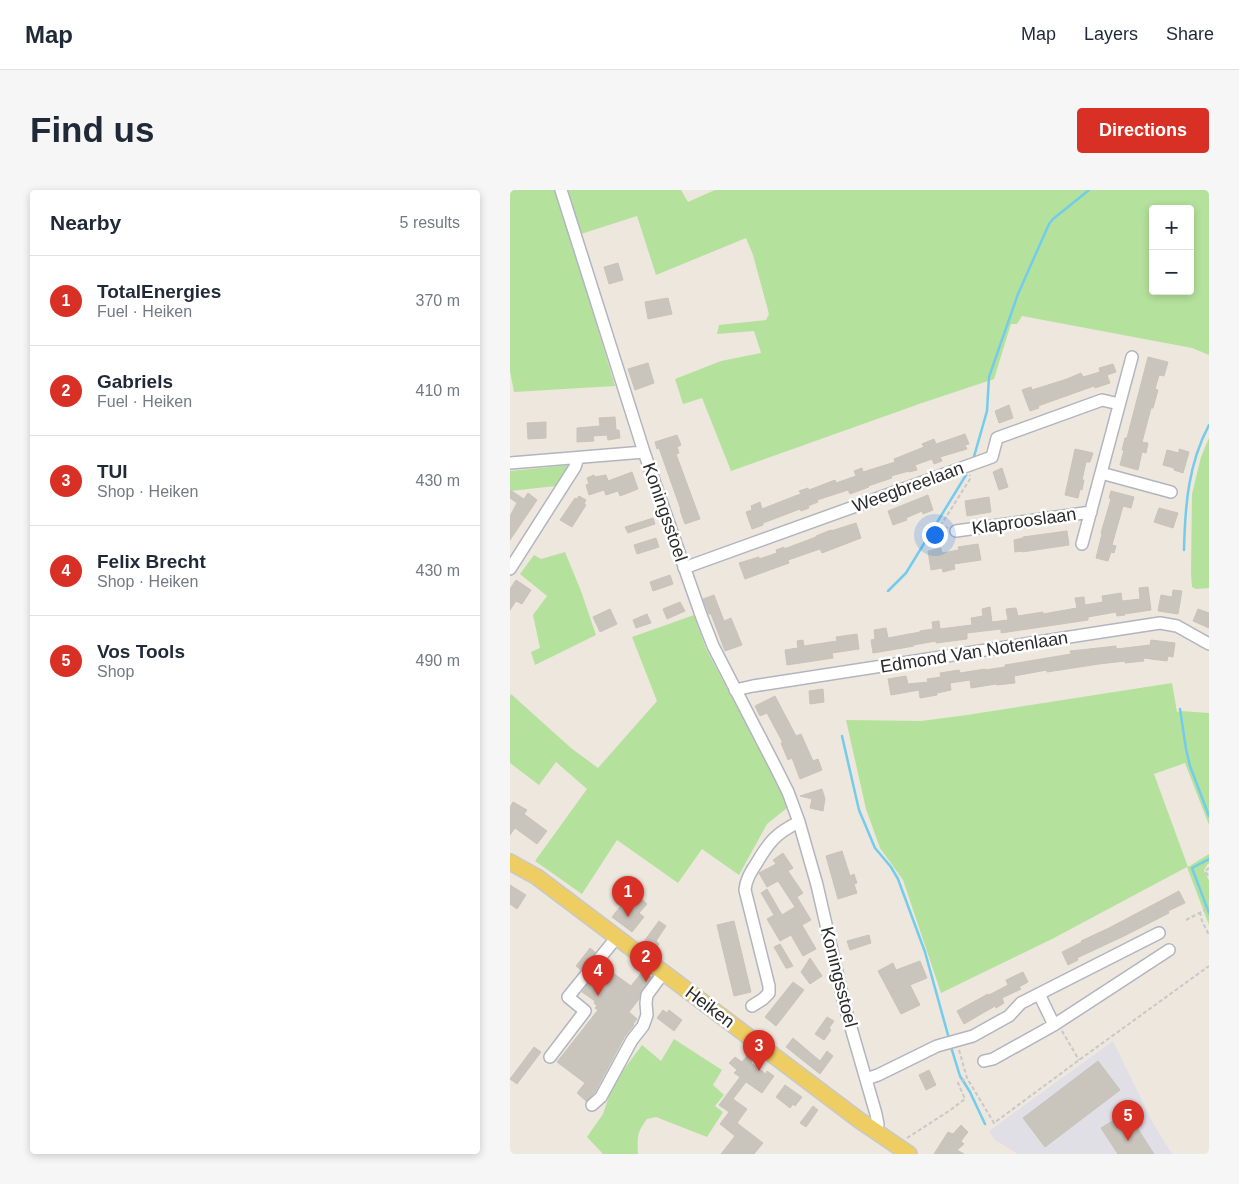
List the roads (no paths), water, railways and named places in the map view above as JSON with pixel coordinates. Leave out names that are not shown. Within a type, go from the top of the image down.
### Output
[{"type":"main road","name":"Heiken","points":[[510,862],[537,877],[902,1151]]},
{"type":"street","name":"Koningsstoel","points":[[561,190],[644,452],[712,646],[788,792],[799,822],[817,885],[840,987],[876,1114],[878,1124],[876,1133]]},
{"type":"street","name":"Klaprooslaan","points":[[1082,544],[1132,357]]},
{"type":"street","name":"Weegbreelaan","points":[[684,568],[992,457],[997,438],[1102,400],[1119,404]]},
{"type":"street","points":[[510,463],[644,452]]},
{"type":"street","points":[[510,569],[575,468],[578,458]]},
{"type":"street","points":[[1101,473],[1171,492]]},
{"type":"street","name":"Klaprooslaan","points":[[956,531],[1091,512]]},
{"type":"street","name":"Edmond Van Notenlaan","points":[[734,690],[1160,623],[1177,626],[1209,644]]},
{"type":"street","points":[[752,1006],[769,993],[769,986],[745,890],[746,883],[748,876],[767,846],[785,829],[799,822]]},
{"type":"street","points":[[866,1079],[936,1046],[973,1036],[1009,1016],[1021,1004],[1039,994],[1159,933]]},
{"type":"street","points":[[550,1057],[585,1011],[568,997],[617,937]]},
{"type":"street","points":[[984,1061],[993,1059],[1056,1024],[1169,950]]},
{"type":"street","points":[[592,1105],[600,1097],[632,1040],[643,1026],[647,1015],[647,995],[664,972]]},
{"type":"street","points":[[1039,994],[1056,1024]]},
{"type":"waterway","points":[[973,460],[987,411],[989,377],[1018,294],[1049,224],[1089,190]]},
{"type":"waterway","points":[[1184,550],[1185,518],[1192,470],[1196,455],[1209,425]]},
{"type":"waterway","points":[[888,591],[906,573],[966,475]]},
{"type":"waterway","points":[[1180,709],[1190,766],[1209,816]]},
{"type":"waterway","points":[[842,736],[859,810],[875,848],[891,867],[898,879],[925,952],[948,1035]]},
{"type":"waterway","points":[[1209,859],[1192,868],[1209,913]]},
{"type":"waterway","points":[[951,1047],[960,1076],[985,1124]]},
{"type":"place","name":"TotalEnergies","points":[[628,917]]},
{"type":"place","name":"Gabriels","points":[[646,982]]},
{"type":"place","name":"Felix Brecht","points":[[598,996]]},
{"type":"place","name":"TUI","points":[[759,1071]]},
{"type":"place","name":"Vos Tools","points":[[1128,1141]]}]
